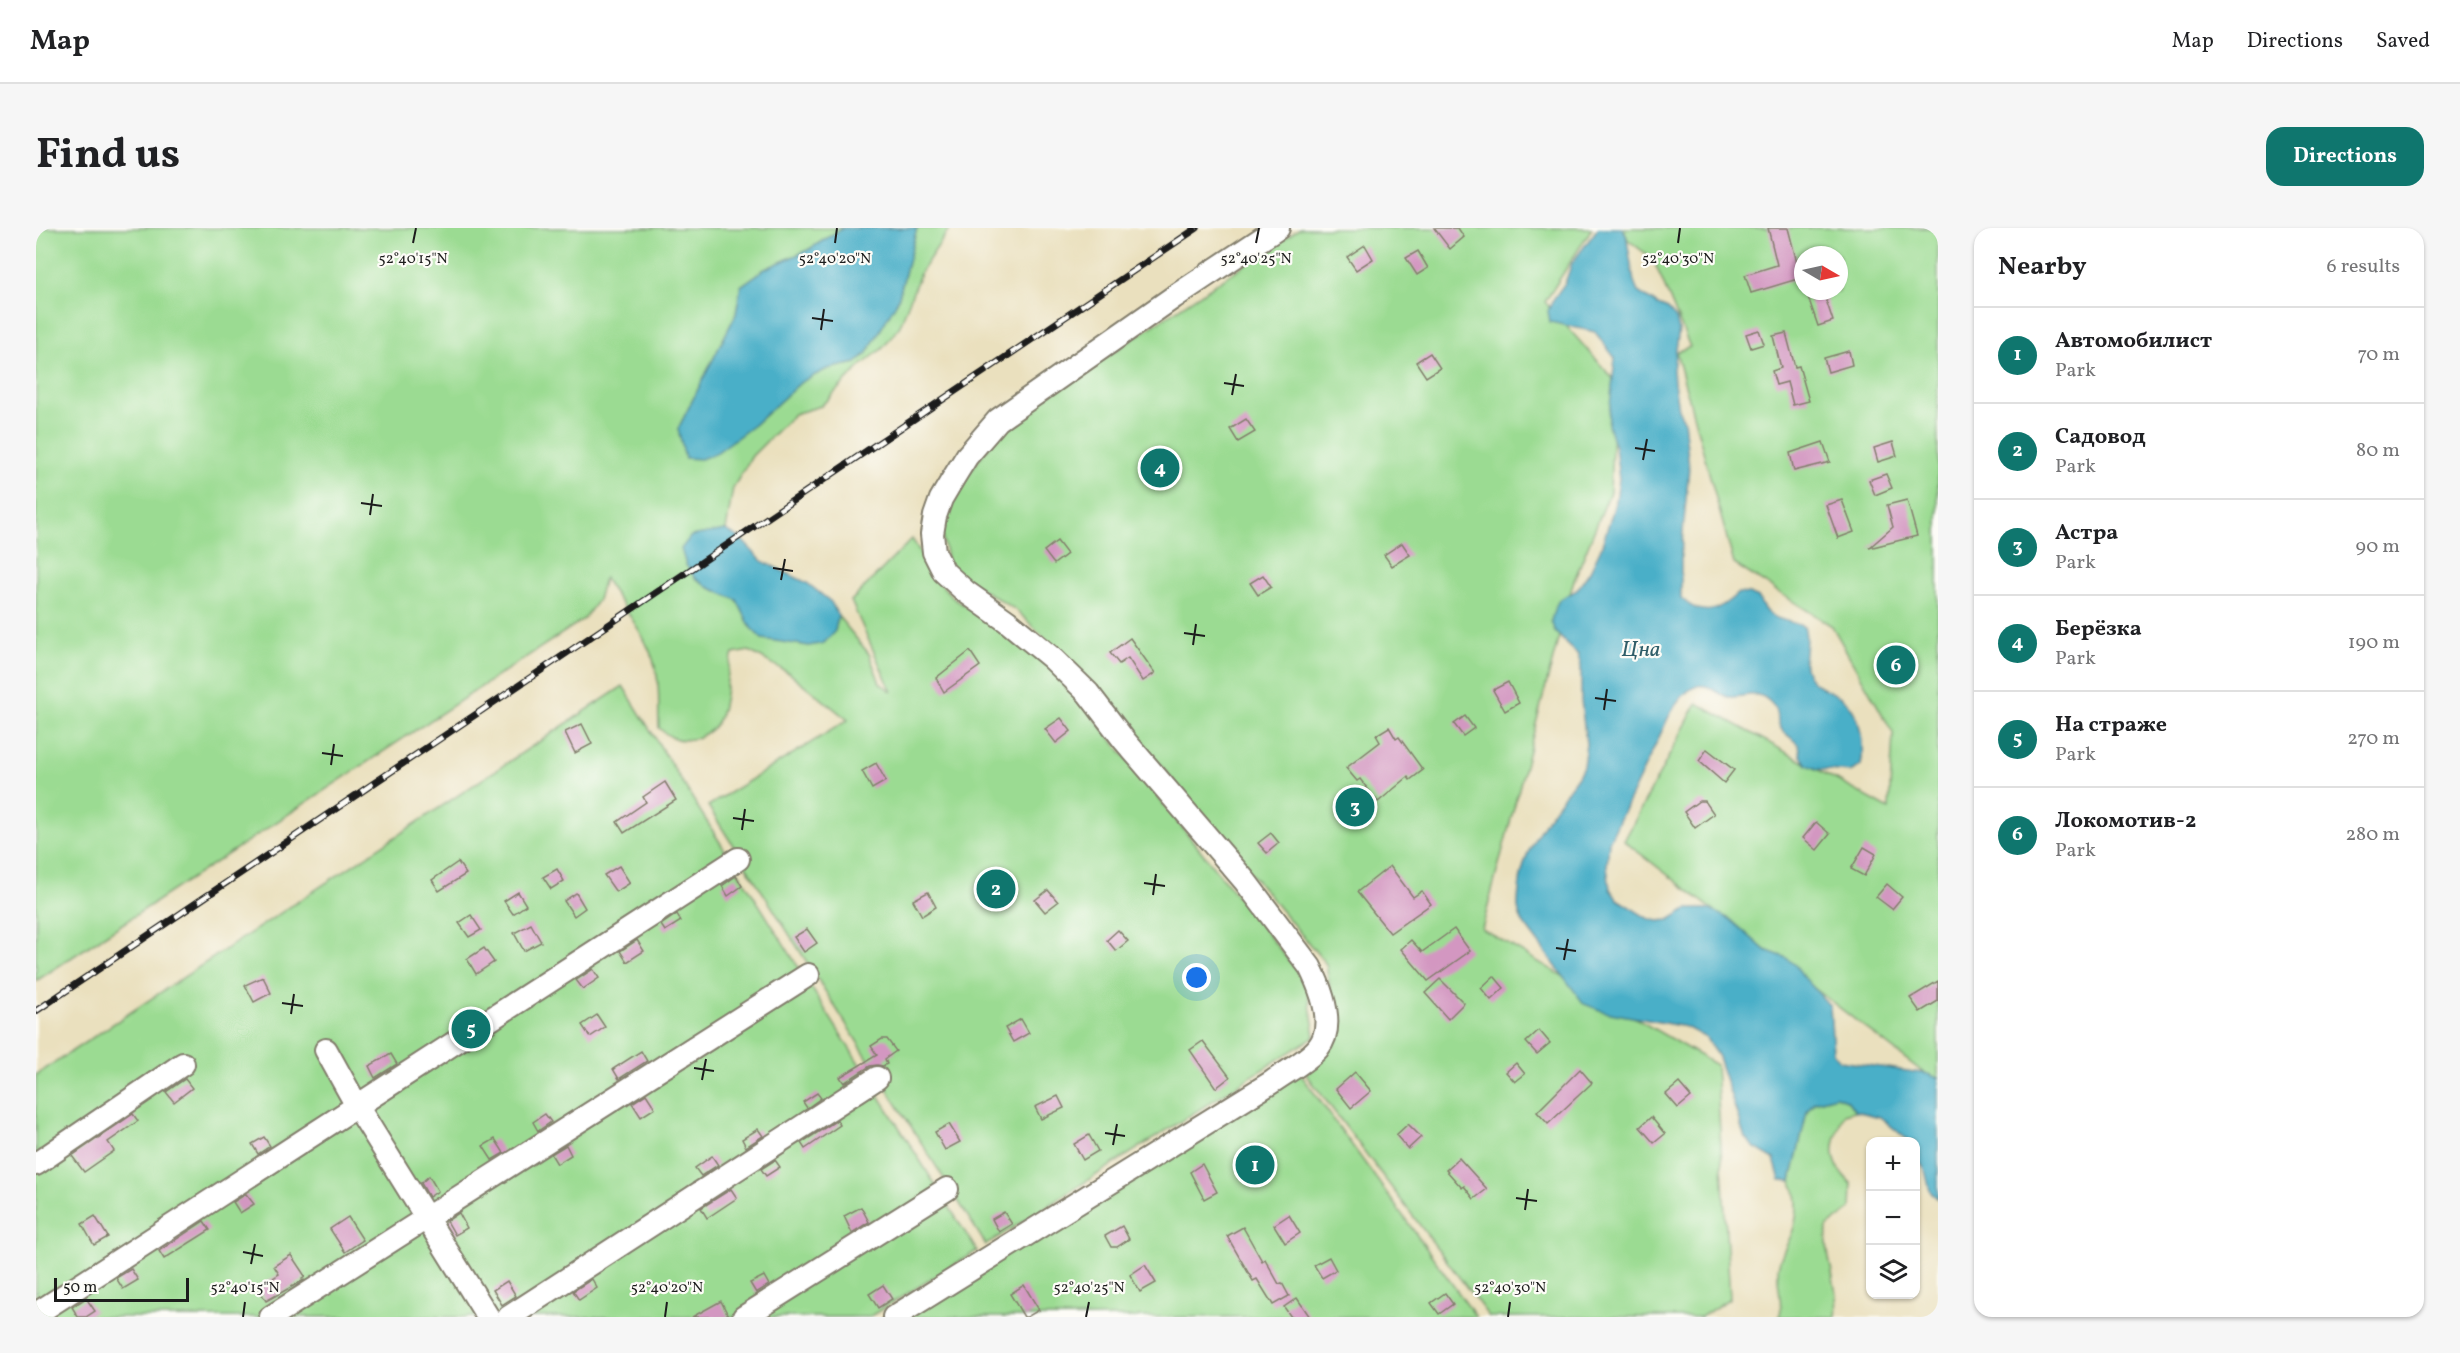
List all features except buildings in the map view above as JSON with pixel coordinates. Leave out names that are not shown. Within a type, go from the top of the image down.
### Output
[{"type":"street","points":[[894,1317],[1272,1082],[1312,1053],[1323,1039],[1326,1028],[1322,998],[1310,967],[1245,881],[1124,740],[1088,693],[1052,658],[1007,621],[966,592],[944,572],[934,552],[932,534],[935,516],[949,484],[967,456],[998,420],[1164,303],[1278,228]]},
{"type":"street","points":[[36,1314],[738,859]]},
{"type":"street","points":[[271,1317],[808,975]]},
{"type":"street","points":[[326,1050],[357,1106],[488,1317]]},
{"type":"street","points":[[36,1164],[183,1064]]},
{"type":"street","points":[[509,1317],[877,1078]]},
{"type":"street","points":[[744,1317],[947,1189]]},
{"type":"green space","points":[[36,228],[843,228],[808,250],[765,269],[741,286],[736,314],[678,429],[754,425],[801,382],[827,369],[856,363],[898,300],[917,228],[950,228],[920,273],[900,326],[883,348],[862,365],[821,406],[794,414],[752,456],[733,488],[726,530],[691,537],[708,587],[737,600],[751,628],[835,631],[838,616],[869,654],[880,683],[892,692],[851,601],[912,539],[940,583],[953,598],[1047,659],[1298,972],[1308,992],[1315,1036],[986,1245],[708,806],[848,720],[789,673],[749,651],[733,654],[723,705],[714,726],[705,734],[692,739],[682,740],[670,736],[659,728],[658,682],[650,651],[636,625],[604,578],[598,600],[584,619],[36,981]]},
{"type":"green space","points":[[1300,228],[1592,228],[1545,302],[1615,381],[1610,492],[1573,583],[1482,929],[1716,1065],[1730,1298],[1701,1317],[1489,1317],[1306,1074],[1338,1037],[1326,964],[1093,684],[1016,610],[949,569],[938,514],[1006,423]]},
{"type":"green space","points":[[1624,228],[1938,228],[1938,1084],[1624,841],[1697,703],[1889,809],[1893,733],[1832,626],[1734,564],[1676,352],[1690,347],[1653,259],[1628,240]]},
{"type":"green space","points":[[623,686],[977,1251],[869,1317],[46,1317],[36,1302],[36,1075]]},
{"type":"green space","points":[[1297,1069],[1476,1317],[899,1317]]},
{"type":"green space","points":[[1836,1096],[1847,1100],[1855,1111],[1844,1114],[1834,1143],[1838,1168],[1852,1184],[1851,1209],[1827,1227],[1828,1250],[1836,1294],[1836,1317],[1780,1317],[1778,1267],[1796,1219],[1797,1202],[1791,1181],[1807,1111],[1814,1102]]},
{"type":"water","points":[[843,228],[917,228],[898,300],[867,353],[856,363],[827,369],[801,382],[754,425],[716,453],[701,459],[685,458],[678,429],[736,314],[741,286],[765,269],[808,250]]},
{"type":"water","name":"Цна","points":[[1598,228],[1622,228],[1626,234],[1634,282],[1638,292],[1668,309],[1676,318],[1679,330],[1673,369],[1674,382],[1678,409],[1684,420],[1689,467],[1681,554],[1681,598],[1697,609],[1711,610],[1724,604],[1738,593],[1749,594],[1759,598],[1766,612],[1771,616],[1804,627],[1806,638],[1804,662],[1807,673],[1817,684],[1848,703],[1857,719],[1862,739],[1861,766],[1850,772],[1817,769],[1807,765],[1801,756],[1799,745],[1782,730],[1772,704],[1764,697],[1755,695],[1729,697],[1704,686],[1691,689],[1672,710],[1609,842],[1607,866],[1610,889],[1617,899],[1647,918],[1658,921],[1669,920],[1687,909],[1708,909],[1730,919],[1765,950],[1787,958],[1830,1006],[1833,1052],[1840,1061],[1928,1074],[1938,1078],[1938,1199],[1930,1191],[1925,1170],[1920,1163],[1920,1137],[1904,1137],[1880,1117],[1855,1111],[1847,1100],[1836,1096],[1814,1102],[1807,1111],[1791,1181],[1780,1180],[1774,1159],[1755,1148],[1745,1138],[1718,1057],[1706,1038],[1686,1027],[1605,1012],[1584,1004],[1520,917],[1519,889],[1526,857],[1549,815],[1578,776],[1583,766],[1586,744],[1581,700],[1581,666],[1578,655],[1555,632],[1551,621],[1559,600],[1577,590],[1590,571],[1601,548],[1616,501],[1619,479],[1615,447],[1608,425],[1615,358],[1595,332],[1550,322],[1548,311],[1565,283],[1572,263]]},
{"type":"water","points":[[726,530],[740,538],[762,561],[807,583],[831,602],[838,616],[835,631],[824,643],[809,646],[762,639],[751,628],[737,600],[708,587],[695,578],[686,565],[681,549],[691,536]]},
{"type":"railway","points":[[36,1011],[1197,228]]},
{"type":"place","name":"Берёзка","points":[[1160,468]]},
{"type":"place","name":"Локомотив-2","points":[[1896,665]]},
{"type":"place","name":"Астра","points":[[1355,807]]},
{"type":"place","name":"Садовод","points":[[996,889]]},
{"type":"place","name":"На страже","points":[[471,1029]]},
{"type":"place","name":"Автомобилист","points":[[1255,1165]]}]
